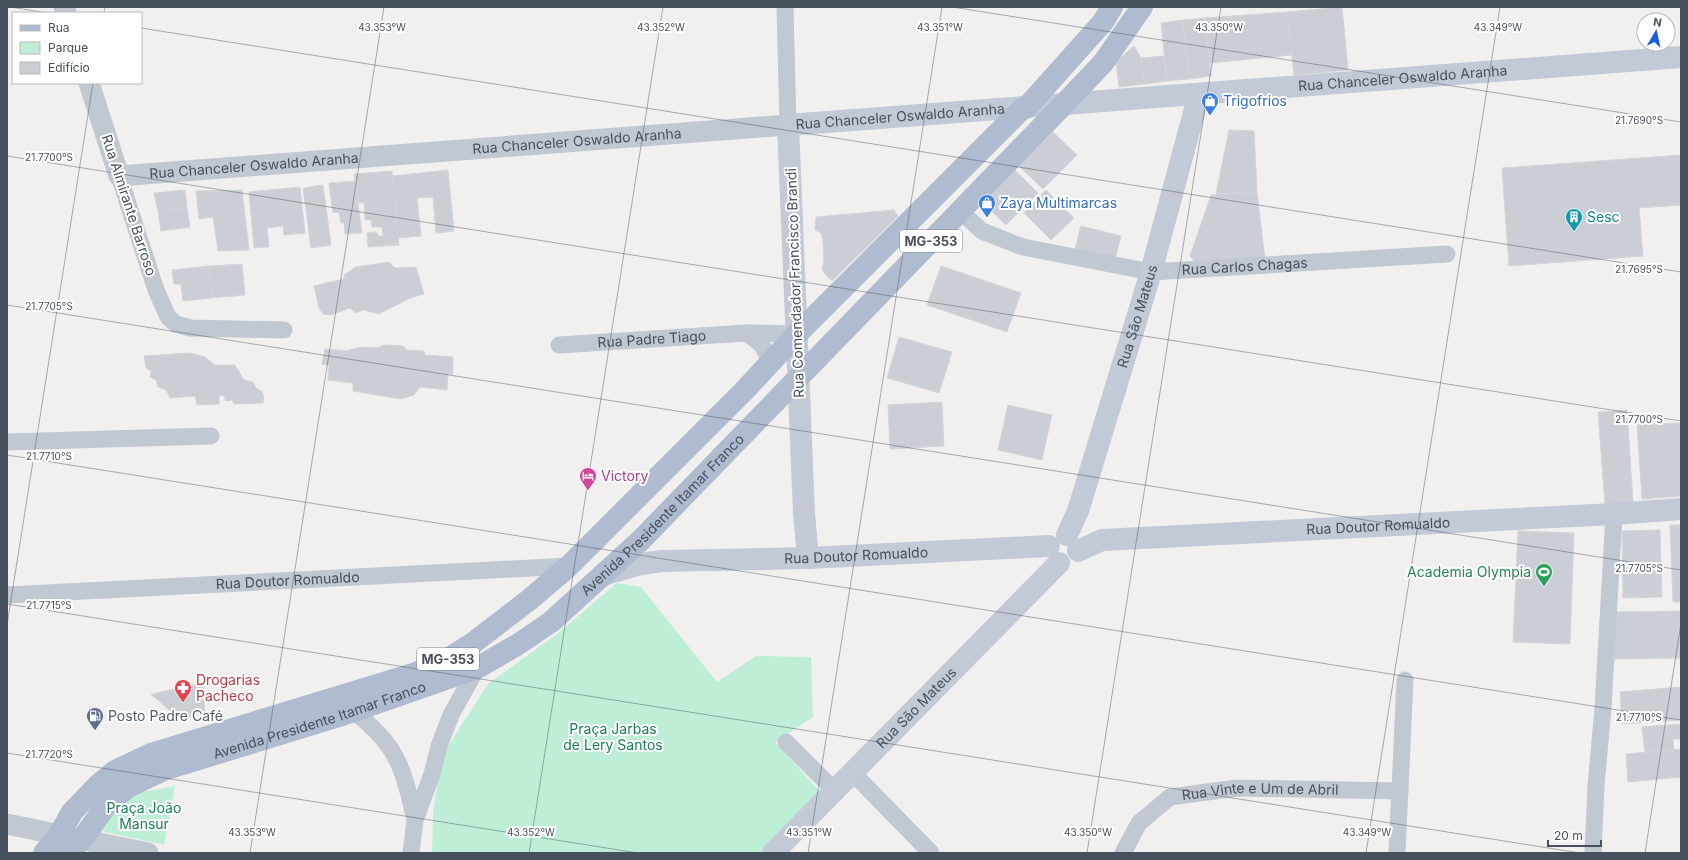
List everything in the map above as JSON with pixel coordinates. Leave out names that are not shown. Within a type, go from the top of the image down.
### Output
[{"type":"main road","name":"Avenida Presidente Itamar Franco","points":[[70,842],[72,812],[97,786],[115,772],[151,754],[413,674],[442,662],[473,643],[529,600],[569,566],[766,368],[797,334],[1022,109],[1027,107],[1103,22],[1112,7]]},
{"type":"main road","name":"Avenida Presidente Itamar Franco","points":[[44,853],[70,842],[106,806],[128,787],[163,770],[353,711],[477,668],[517,645],[551,622],[640,541],[1064,104],[1103,63],[1142,7]]},
{"type":"main road","name":"Rua Chanceler Oswaldo Aranha","points":[[788,125],[1681,57]]},
{"type":"main road","name":"Rua São Mateus","points":[[773,853],[853,773],[1063,548],[1078,511],[1151,272],[1199,94]]},
{"type":"main road","name":"Rua Comendador Francisco Brandi","points":[[788,125],[804,513],[808,558]]},
{"type":"main road","points":[[766,368],[798,379]]},
{"type":"main road","name":"Rua Doutor Romualdo","points":[[603,575],[641,564],[662,561],[808,558],[1063,548],[1102,540],[1614,514],[1681,509]]},
{"type":"main road","points":[[1078,511],[1082,527],[1089,534],[1102,540]]},
{"type":"street","name":"Rua Comendador Francisco Brandi","points":[[785,7],[788,125]]},
{"type":"street","name":"Rua Almirante Barroso","points":[[89,84],[156,290],[168,317],[176,324],[190,328],[284,330]]},
{"type":"street","name":"Rua Chanceler Oswaldo Aranha","points":[[119,176],[788,125]]},
{"type":"street","name":"Rua Carlos Chagas","points":[[960,211],[982,231],[1023,247],[1151,272],[1447,254]]},
{"type":"street","name":"Rua Padre Tiago","points":[[558,345],[746,333],[797,334]]},
{"type":"street","points":[[746,333],[761,342],[766,350],[766,368]]},
{"type":"street","points":[[7,442],[211,436]]},
{"type":"street","points":[[1593,853],[1614,514]]},
{"type":"street","points":[[640,541],[649,551],[662,561]]},
{"type":"street","name":"Rua Doutor Romualdo","points":[[7,596],[569,566]]},
{"type":"street","points":[[411,853],[416,820],[432,774],[439,746],[451,715],[477,668]]},
{"type":"street","points":[[1397,853],[1405,680]]},
{"type":"street","points":[[353,711],[371,724],[395,755],[402,770],[416,820]]},
{"type":"street","points":[[786,742],[835,791]]},
{"type":"street","points":[[853,773],[930,853]]},
{"type":"street","name":"Rua Vinte e Um de Abril","points":[[1123,853],[1139,823],[1170,797],[1237,788],[1400,791]]},
{"type":"street","points":[[7,824],[70,842],[148,853]]},
{"type":"green space","name":"Praça Jarbas de Lery Santos","points":[[617,583],[641,587],[717,682],[756,656],[811,657],[813,717],[775,742],[822,794],[761,853],[432,853],[433,812],[439,774],[447,748],[488,684],[557,634]]},
{"type":"green space","name":"Praça João Mansur","points":[[175,786],[164,845],[97,830],[131,794]]},
{"type":"building","points":[[1342,7],[1348,70],[1294,75],[1287,12]]},
{"type":"building","points":[[1287,12],[1292,55],[1210,63],[1205,18]]},
{"type":"building","points":[[1205,18],[1211,76],[1189,79],[1183,20]]},
{"type":"building","points":[[1183,20],[1189,79],[1167,81],[1161,23]]},
{"type":"building","points":[[1134,46],[1141,58],[1145,84],[1119,87],[1116,62]]},
{"type":"building","points":[[1164,56],[1167,81],[1145,84],[1141,58]]},
{"type":"building","points":[[1229,130],[1254,131],[1257,192],[1216,194]]},
{"type":"building","points":[[1053,132],[1077,155],[1043,189],[1019,166]]},
{"type":"building","name":"Sesc","points":[[1681,155],[1681,205],[1639,208],[1643,256],[1509,266],[1502,168]]},
{"type":"building","points":[[448,170],[454,231],[436,233],[433,197],[417,198],[421,236],[398,238],[392,176]]},
{"type":"building","points":[[1015,170],[1038,193],[1006,225],[982,202]]},
{"type":"building","points":[[392,171],[399,245],[368,247],[367,233],[376,232],[379,236],[383,236],[382,227],[372,227],[371,220],[365,220],[364,202],[359,203],[354,174]]},
{"type":"building","points":[[355,181],[362,233],[345,234],[344,223],[341,223],[339,212],[333,213],[329,183]]},
{"type":"building","points":[[323,185],[331,245],[311,248],[303,188]]},
{"type":"building","points":[[300,187],[305,233],[284,235],[283,226],[267,228],[269,247],[254,248],[249,192]]},
{"type":"building","points":[[185,190],[187,208],[158,212],[154,193]]},
{"type":"building","points":[[242,190],[249,250],[218,251],[213,217],[199,219],[196,191]]},
{"type":"building","points":[[1046,190],[1074,218],[1051,240],[1024,213]]},
{"type":"building","points":[[1257,192],[1265,260],[1199,267],[1190,256],[1211,195]]},
{"type":"building","points":[[187,208],[190,227],[161,231],[158,212]]},
{"type":"building","points":[[894,210],[898,216],[832,281],[822,270],[824,261],[823,241],[821,233],[815,230],[816,217]]},
{"type":"building","points":[[1081,226],[1121,236],[1115,259],[1075,249]]},
{"type":"building","points":[[389,262],[395,268],[416,267],[424,294],[410,298],[379,314],[363,310],[356,313],[350,308],[331,315],[323,314],[319,308],[314,286],[344,279],[344,275],[356,267]]},
{"type":"building","points":[[242,264],[245,295],[212,298],[209,266]]},
{"type":"building","points":[[209,266],[212,298],[183,301],[181,285],[174,284],[172,270]]},
{"type":"building","points":[[941,266],[1021,293],[1007,332],[927,305]]},
{"type":"building","points":[[899,337],[952,352],[939,393],[887,378]]},
{"type":"building","points":[[384,345],[403,346],[407,350],[424,351],[425,355],[453,357],[453,374],[448,374],[447,390],[420,387],[414,395],[401,399],[353,391],[353,383],[328,380],[329,365],[322,364],[325,349],[347,351],[360,347],[378,348]]},
{"type":"building","points":[[189,353],[205,357],[215,365],[235,365],[244,380],[253,382],[256,388],[262,392],[264,398],[263,403],[234,404],[232,400],[226,401],[223,395],[219,396],[219,404],[197,405],[195,396],[170,398],[166,390],[158,387],[156,380],[150,377],[151,371],[146,368],[144,356]]},
{"type":"building","points":[[942,402],[944,446],[890,449],[888,405]]},
{"type":"building","points":[[1008,405],[1052,415],[1042,460],[998,450]]},
{"type":"building","points":[[1627,410],[1633,503],[1605,505],[1598,412]]},
{"type":"building","points":[[1681,423],[1681,496],[1642,499],[1637,425]]},
{"type":"building","points":[[1670,525],[1681,525],[1681,602],[1673,602]]},
{"type":"building","points":[[1660,530],[1662,597],[1623,598],[1622,531]]},
{"type":"building","name":"Academia Olympia","points":[[1518,531],[1574,533],[1570,644],[1513,642]]},
{"type":"building","points":[[1681,611],[1681,658],[1614,659],[1612,612]]},
{"type":"building","name":"Drogarias Pacheco","points":[[203,683],[205,713],[179,719],[151,694]]},
{"type":"building","points":[[1681,687],[1681,720],[1622,724],[1620,692]]},
{"type":"building","points":[[1681,724],[1681,739],[1673,739],[1674,750],[1645,753],[1642,727]]},
{"type":"building","points":[[1681,749],[1681,777],[1628,782],[1626,754]]},
{"type":"place","name":"Trigofrios","points":[[1210,116]]},
{"type":"place","name":"Zaya Multimarcas","points":[[987,218]]},
{"type":"place","name":"Sesc","points":[[1574,232]]},
{"type":"place","name":"Victory","points":[[588,491]]},
{"type":"place","name":"Academia Olympia","points":[[1544,587]]},
{"type":"place","name":"Drogarias Pacheco","points":[[183,703]]},
{"type":"place","name":"Posto Padre Café","points":[[95,731]]}]
